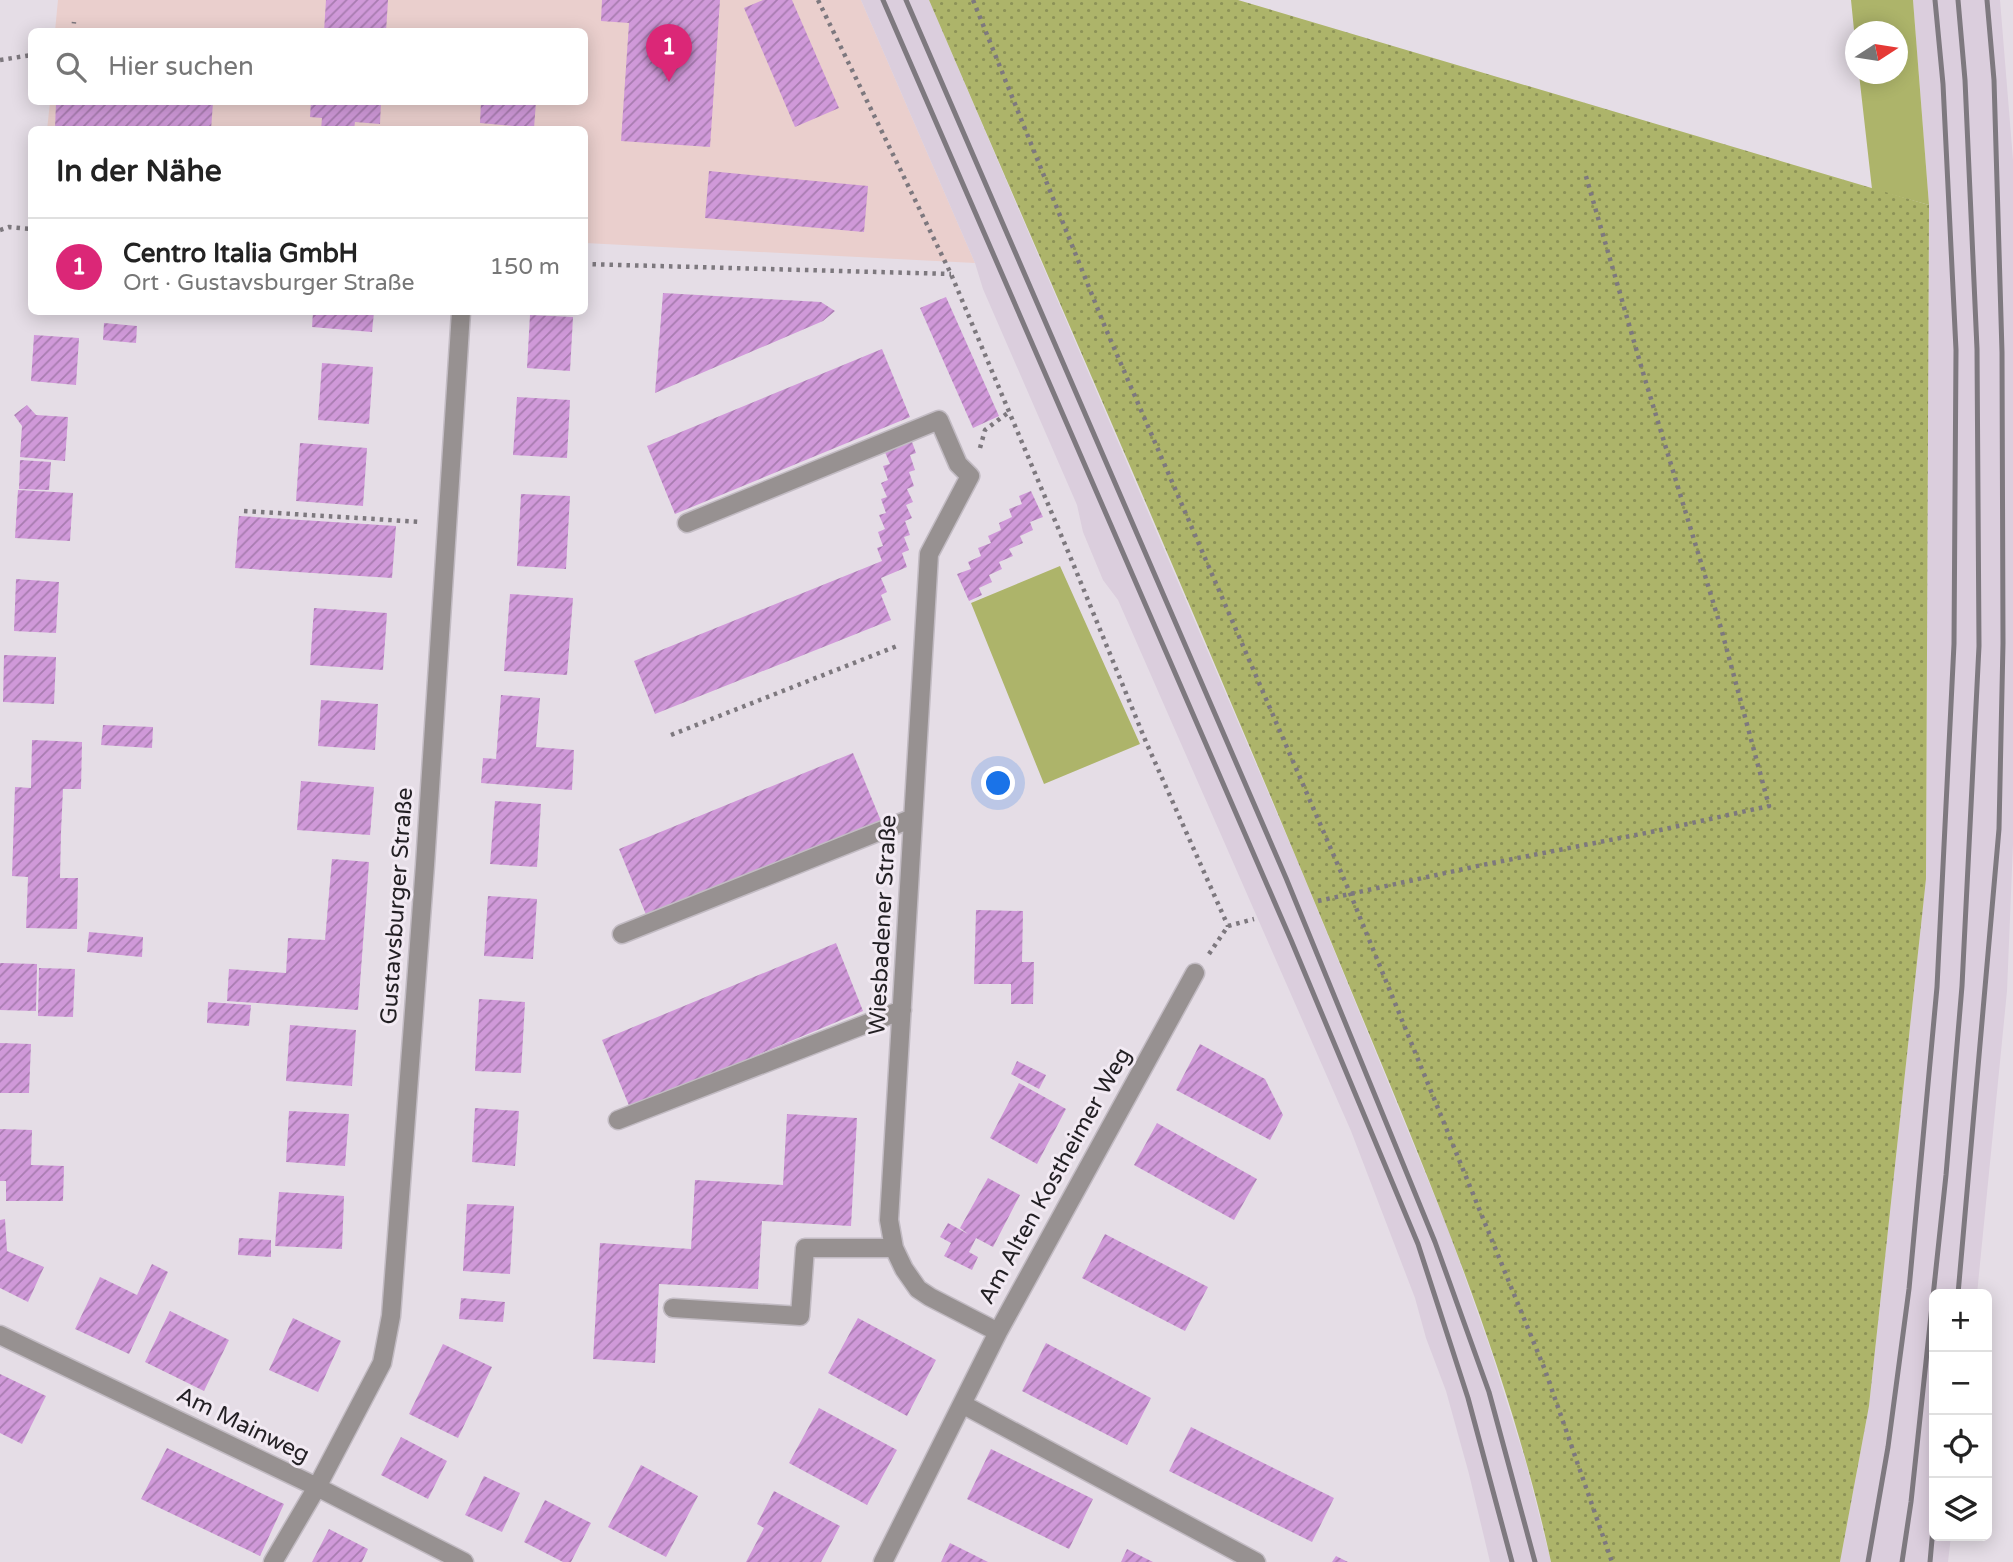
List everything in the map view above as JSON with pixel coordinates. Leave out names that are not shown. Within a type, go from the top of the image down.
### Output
[{"type":"street","name":"Gustavsburger Straße","points":[[273,1562],[317,1487],[382,1363],[391,1316],[424,878],[461,315]]},
{"type":"street","points":[[687,523],[939,420],[958,464],[970,476]]},
{"type":"street","name":"Wiesbadener Straße","points":[[970,476],[929,554],[890,1220],[894,1248],[918,1289],[998,1332]]},
{"type":"street","points":[[622,934],[914,818]]},
{"type":"street","name":"Am Alten Kostheimer Weg","points":[[883,1562],[998,1332],[1195,974]]},
{"type":"street","points":[[618,1120],[902,1010]]},
{"type":"street","points":[[673,1308],[800,1316],[805,1248],[894,1248]]},
{"type":"street","name":"Am Mainweg","points":[[0,1335],[317,1487],[464,1562]]},
{"type":"street","points":[[962,1404],[1256,1562]]},
{"type":"path","points":[[818,0],[951,274],[1146,742],[1228,926],[1254,919]]},
{"type":"path","points":[[973,0],[1105,327],[1350,893],[1545,1370],[1612,1562]]},
{"type":"path","points":[[73,28],[74,22]]},
{"type":"path","points":[[0,60],[28,56]]},
{"type":"path","points":[[1318,901],[1769,806],[1721,628],[1585,173]]},
{"type":"path","points":[[0,230],[9,227],[28,229]]},
{"type":"path","points":[[588,264],[951,274]]},
{"type":"path","points":[[970,476],[985,430],[1009,412]]},
{"type":"path","points":[[244,511],[447,523]]},
{"type":"path","points":[[671,735],[924,635]]},
{"type":"shaded area","points":[[58,0],[861,0],[975,263],[588,243],[588,126],[47,126],[50,105],[588,105],[588,28],[55,28]]},
{"type":"shaded area","points":[[861,0],[929,0],[1297,860],[1448,1229],[1490,1348],[1526,1463],[1551,1562],[1490,1562],[1446,1391],[1426,1338],[1415,1298],[1351,1131],[1118,600],[1103,580],[1083,532],[1077,505]]},
{"type":"shaded area","points":[[1913,0],[2000,0],[2013,160],[2013,844],[2007,991],[1977,1289],[1929,1289],[1929,1541],[1950,1541],[1948,1562],[1840,1562],[1869,1406],[1926,879],[1929,205]]},
{"type":"green space","points":[[929,0],[1238,0],[1929,205],[1926,879],[1869,1406],[1840,1562],[1551,1562],[1509,1404],[1484,1327],[1427,1175],[1235,711]]},
{"type":"green space","points":[[1851,0],[1913,0],[1929,205],[1872,189],[1860,84],[1908,84],[1908,21],[1853,21]]},
{"type":"green space","points":[[1060,566],[1140,744],[1044,784],[971,603]]},
{"type":"building","points":[[326,0],[388,0],[386,28],[324,28]]},
{"type":"building","points":[[602,0],[720,0],[710,147],[621,141],[629,23],[601,21]]},
{"type":"building","points":[[763,0],[792,0],[839,108],[795,127],[744,8]]},
{"type":"building","points":[[56,105],[213,105],[211,126],[55,126]]},
{"type":"building","points":[[311,105],[381,105],[380,124],[355,122],[354,126],[321,126],[322,118],[310,117]]},
{"type":"building","points":[[481,105],[536,105],[534,126],[480,123]]},
{"type":"building","points":[[709,171],[868,186],[864,232],[705,218]]},
{"type":"building","points":[[663,293],[821,302],[835,311],[823,321],[655,393]]},
{"type":"building","points":[[946,297],[999,416],[973,428],[920,308]]},
{"type":"building","points":[[313,315],[374,315],[372,332],[312,327]]},
{"type":"building","points":[[530,315],[573,317],[570,371],[527,368]]},
{"type":"building","points":[[104,323],[137,326],[136,343],[103,340]]},
{"type":"building","points":[[34,335],[79,338],[76,385],[31,381]]},
{"type":"building","points":[[882,349],[910,417],[675,514],[647,446]]},
{"type":"building","points":[[322,363],[373,367],[369,424],[318,420]]},
{"type":"building","points":[[517,397],[570,400],[567,458],[513,455]]},
{"type":"building","points":[[27,405],[36,415],[68,417],[65,461],[20,457],[22,426],[14,415]]},
{"type":"building","points":[[911,439],[916,453],[910,455],[915,470],[909,472],[914,486],[907,489],[913,502],[906,505],[912,518],[905,521],[910,535],[904,537],[909,550],[902,553],[907,567],[881,578],[887,592],[881,595],[891,620],[655,714],[634,661],[882,561],[877,548],[883,546],[878,532],[885,529],[879,515],[886,513],[881,499],[887,497],[881,483],[888,480],[883,466],[890,464],[884,450]]},
{"type":"building","points":[[300,443],[367,448],[363,506],[296,501]]},
{"type":"building","points":[[20,460],[51,462],[49,490],[19,489]]},
{"type":"building","points":[[18,490],[73,493],[70,541],[15,538]]},
{"type":"building","points":[[1031,491],[1043,517],[1030,522],[1033,530],[1020,536],[1023,543],[1009,549],[1013,556],[999,562],[1002,569],[989,575],[992,582],[979,588],[982,595],[969,601],[957,574],[971,569],[968,562],[981,556],[978,548],[991,543],[988,536],[1001,530],[999,523],[1012,517],[1009,509],[1022,504],[1019,496]]},
{"type":"building","points":[[521,494],[570,496],[566,569],[517,566]]},
{"type":"building","points":[[239,516],[396,526],[392,578],[235,568]]},
{"type":"building","points":[[16,579],[59,582],[56,633],[14,631]]},
{"type":"building","points":[[510,594],[573,598],[567,675],[504,671]]},
{"type":"building","points":[[314,608],[387,613],[383,670],[310,665]]},
{"type":"building","points":[[4,655],[56,657],[54,704],[3,702]]},
{"type":"building","points":[[501,695],[540,698],[536,747],[574,750],[572,790],[481,783],[483,758],[496,759]]},
{"type":"building","points":[[321,700],[378,704],[375,750],[318,746]]},
{"type":"building","points":[[103,725],[153,727],[152,748],[101,745]]},
{"type":"building","points":[[32,740],[82,742],[81,789],[63,789],[61,832],[60,878],[78,878],[77,929],[26,928],[28,877],[12,876],[15,787],[31,788]]},
{"type":"building","points":[[853,753],[881,821],[647,917],[619,849]]},
{"type":"building","points":[[301,781],[374,787],[370,835],[297,830]]},
{"type":"building","points":[[495,801],[541,804],[537,867],[490,864]]},
{"type":"building","points":[[332,859],[369,862],[358,1010],[227,1001],[229,969],[286,973],[288,938],[325,940]]},
{"type":"building","points":[[488,896],[537,899],[533,959],[484,956]]},
{"type":"building","points":[[976,910],[1023,911],[1022,962],[1034,962],[1033,1004],[1011,1004],[1011,984],[974,984]]},
{"type":"building","points":[[89,932],[143,937],[142,957],[87,952]]},
{"type":"building","points":[[836,943],[863,1011],[630,1108],[602,1040]]},
{"type":"building","points":[[0,963],[37,964],[36,1011],[0,1010]]},
{"type":"building","points":[[39,968],[75,969],[73,1017],[38,1016]]},
{"type":"building","points":[[479,999],[525,1002],[521,1073],[475,1071]]},
{"type":"building","points":[[208,1002],[251,1005],[249,1026],[207,1023]]},
{"type":"building","points":[[290,1025],[356,1030],[352,1086],[286,1081]]},
{"type":"building","points":[[0,1043],[31,1044],[29,1093],[0,1093]]},
{"type":"building","points":[[1200,1044],[1265,1079],[1283,1115],[1270,1140],[1176,1090]]},
{"type":"building","points":[[1017,1061],[1046,1075],[1039,1089],[1011,1074]]},
{"type":"building","points":[[1019,1083],[1066,1109],[1037,1164],[990,1138]]},
{"type":"building","points":[[475,1108],[519,1111],[515,1166],[472,1162]]},
{"type":"building","points":[[289,1111],[349,1114],[345,1166],[286,1162]]},
{"type":"building","points":[[787,1114],[857,1118],[851,1226],[762,1221],[758,1289],[659,1284],[655,1363],[593,1359],[600,1243],[691,1249],[695,1180],[783,1185]]},
{"type":"building","points":[[1157,1123],[1257,1179],[1234,1220],[1134,1165]]},
{"type":"building","points":[[0,1129],[32,1130],[31,1165],[64,1166],[63,1201],[6,1201],[6,1181],[0,1181]]},
{"type":"building","points":[[988,1178],[1020,1195],[993,1247],[976,1238],[969,1252],[978,1257],[972,1270],[944,1256],[951,1243],[940,1237],[948,1223],[968,1234],[960,1228]]},
{"type":"building","points":[[279,1192],[344,1196],[342,1249],[275,1246]]},
{"type":"building","points":[[467,1204],[514,1206],[510,1274],[463,1271]]},
{"type":"building","points":[[5,1219],[7,1251],[44,1267],[28,1302],[0,1288],[0,1220]]},
{"type":"building","points":[[1105,1234],[1208,1287],[1185,1331],[1082,1278]]},
{"type":"building","points":[[239,1238],[271,1240],[271,1257],[238,1255]]},
{"type":"building","points":[[152,1264],[168,1272],[129,1354],[75,1329],[100,1277],[137,1295]]},
{"type":"building","points":[[461,1298],[505,1302],[503,1322],[459,1319]]},
{"type":"building","points":[[170,1311],[229,1340],[204,1391],[145,1362]]},
{"type":"building","points":[[293,1318],[341,1341],[318,1392],[269,1370]]},
{"type":"building","points":[[858,1318],[936,1360],[907,1416],[828,1373]]},
{"type":"building","points":[[1046,1343],[1151,1398],[1127,1445],[1022,1391]]},
{"type":"building","points":[[443,1344],[492,1367],[458,1438],[409,1414]]},
{"type":"building","points":[[0,1374],[46,1396],[22,1444],[0,1433]]},
{"type":"building","points":[[819,1408],[897,1450],[867,1505],[789,1463]]},
{"type":"building","points":[[1191,1427],[1334,1498],[1312,1542],[1169,1471]]},
{"type":"building","points":[[401,1437],[447,1461],[428,1499],[381,1475]]},
{"type":"building","points":[[167,1448],[284,1504],[260,1556],[141,1499]]},
{"type":"building","points":[[991,1449],[1093,1499],[1069,1549],[967,1499]]},
{"type":"building","points":[[641,1465],[698,1496],[666,1557],[608,1527]]},
{"type":"building","points":[[484,1476],[520,1493],[502,1532],[465,1515]]},
{"type":"building","points":[[774,1491],[840,1526],[821,1562],[746,1562],[764,1528],[757,1524]]},
{"type":"building","points":[[545,1500],[591,1523],[571,1562],[563,1562],[524,1542]]},
{"type":"building","points":[[329,1529],[368,1549],[362,1562],[312,1562]]},
{"type":"building","points":[[950,1543],[988,1562],[941,1562]]},
{"type":"building","points":[[1127,1549],[1153,1562],[1121,1562]]},
{"type":"building","points":[[1336,1556],[1348,1562],[1332,1562]]},
{"type":"railway","points":[[883,0],[1291,940],[1418,1244],[1468,1398],[1512,1562]]},
{"type":"railway","points":[[906,0],[1286,878],[1435,1242],[1489,1392],[1535,1562]]},
{"type":"railway","points":[[1868,1562],[1888,1447],[1909,1289],[1937,987],[1954,644],[1956,350],[1943,84],[1935,0]]},
{"type":"railway","points":[[1902,1562],[1911,1502],[1946,1175],[1962,986],[1979,646],[1977,349],[1965,80],[1958,0]]},
{"type":"railway","points":[[1958,1289],[1999,829],[2003,643],[2002,352],[1994,80],[1987,0]]},
{"type":"railway","points":[[1930,1562],[1932,1541]]},
{"type":"place","name":"Centro Italia GmbH","points":[[669,82]]}]
